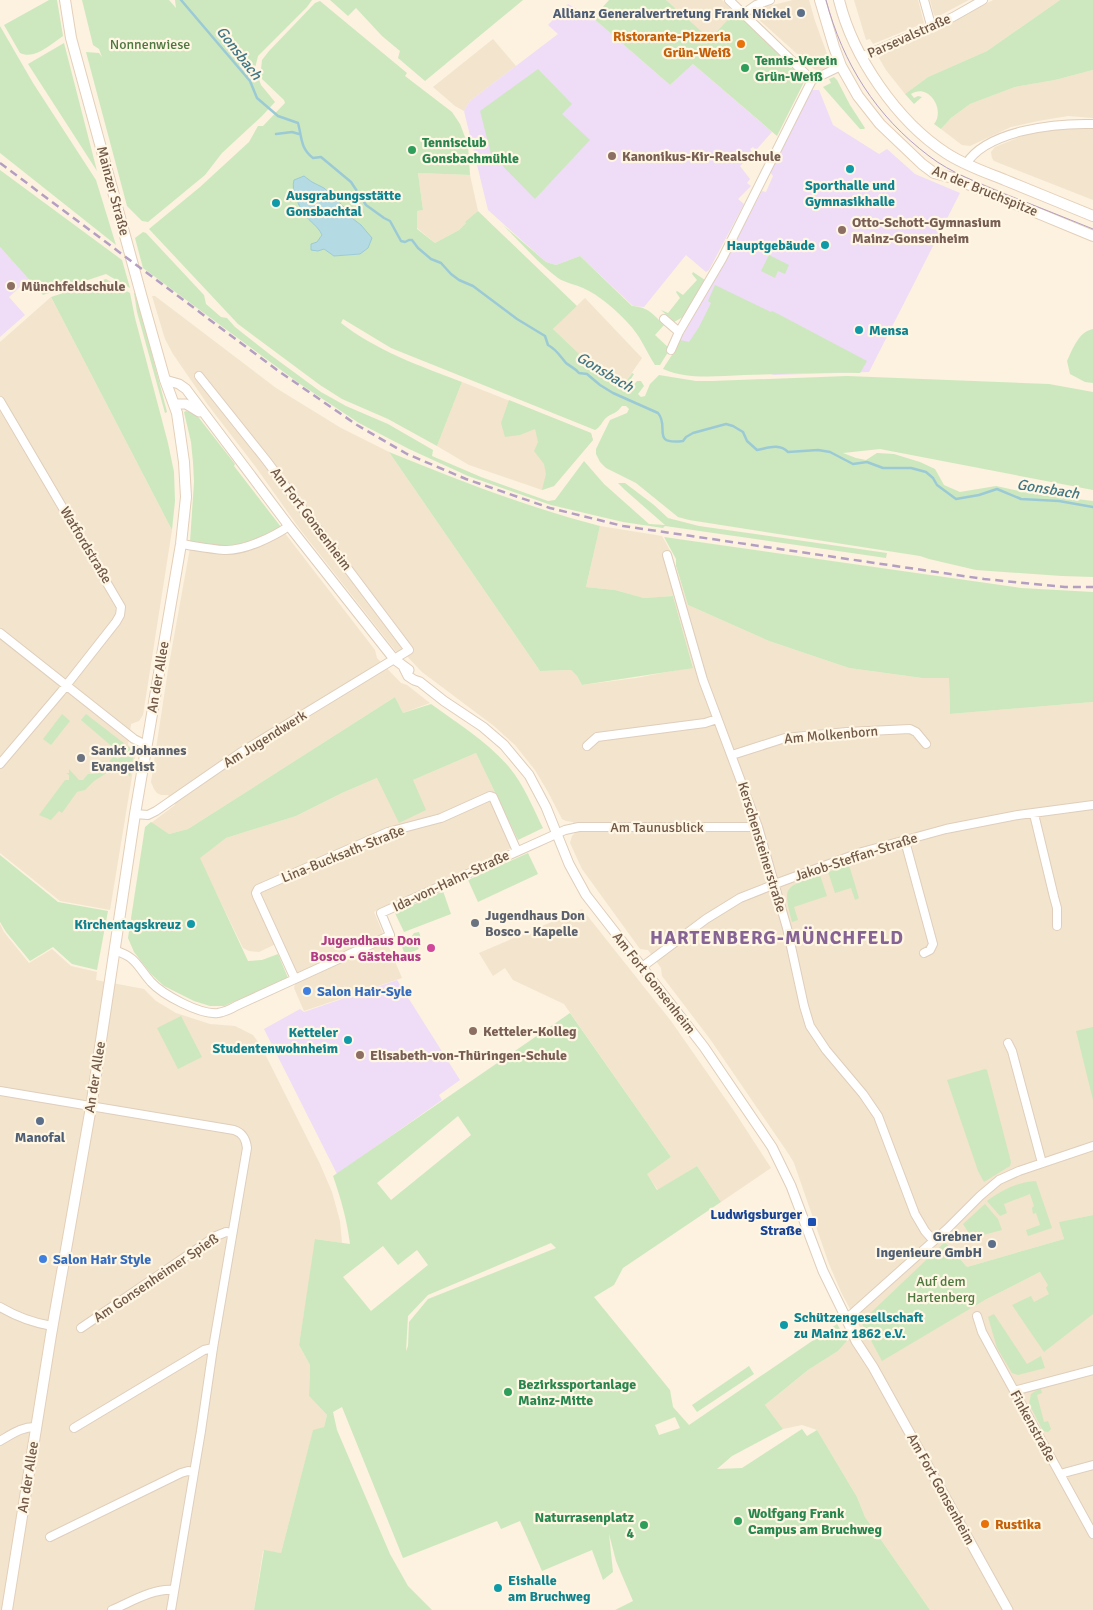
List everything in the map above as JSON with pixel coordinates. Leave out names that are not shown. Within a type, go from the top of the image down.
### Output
[{"type":"main road","name":"Mainzer Straße","points":[[65,0],[71,38],[165,380]]},
{"type":"main road","name":"An der Bruchspitze","points":[[820,0],[825,20],[842,66],[854,90],[880,124],[934,173],[953,178],[1093,236]]},
{"type":"main road","name":"An der Bruchspitze","points":[[839,0],[847,26],[861,57],[876,82],[901,113],[924,136],[939,148],[966,164],[1093,216]]},
{"type":"main road","name":"An der Allee","points":[[7,1610],[52,1326],[91,1107],[146,745],[181,544],[186,480],[174,404],[165,380]]},
{"type":"main road","name":"An der Allee","points":[[165,380],[171,415],[180,437]]},
{"type":"street","points":[[728,0],[812,80]]},
{"type":"street","points":[[743,14],[756,5],[770,0]]},
{"type":"street","points":[[924,0],[931,26]]},
{"type":"street","name":"Parsevalstraße","points":[[861,57],[953,16],[983,0]]},
{"type":"street","points":[[672,350],[680,332],[722,259],[812,80],[842,66]]},
{"type":"street","points":[[966,164],[972,155],[1008,135],[1054,125],[1093,124]]},
{"type":"street","points":[[664,319],[680,332]]},
{"type":"street","name":"Am Fort Gonsenheim","points":[[199,376],[335,550],[409,650],[394,659]]},
{"type":"street","name":"Am Fort Gonsenheim","points":[[165,380],[179,384],[186,389],[289,526],[394,659],[404,668],[408,676],[420,682],[444,701],[483,727],[504,745],[525,770],[537,788],[569,864],[586,895],[704,1047],[772,1146],[790,1186],[822,1271],[856,1341],[873,1368],[1008,1610]]},
{"type":"street","name":"Watfordstraße","points":[[0,401],[121,607],[120,615],[116,622],[67,685],[0,764]]},
{"type":"street","name":"Am Fort Gonsenheim","points":[[174,404],[183,403],[190,405],[208,420]]},
{"type":"street","points":[[181,544],[235,550],[250,545],[289,526]]},
{"type":"street","name":"Kerschensteinerstraße","points":[[667,555],[703,680],[758,827],[787,928],[810,1026],[826,1050],[863,1094],[878,1116],[915,1214],[924,1231],[933,1240]]},
{"type":"street","points":[[0,633],[134,739],[146,745]]},
{"type":"street","name":"Am Jugendwerk","points":[[135,814],[148,815],[156,811],[240,753],[394,659]]},
{"type":"street","points":[[587,746],[597,737],[705,724],[717,719]]},
{"type":"street","name":"Am Molkenborn","points":[[732,755],[785,738],[866,731],[910,729],[916,732],[926,744]]},
{"type":"street","name":"Lina-Bucksath-Straße","points":[[295,979],[257,896],[258,889],[388,832],[441,818],[490,796],[493,797],[517,851]]},
{"type":"street","name":"Jakob-Steffan-Straße","points":[[642,967],[706,918],[740,898],[862,852],[946,829],[1018,815],[1093,804]]},
{"type":"street","points":[[1034,814],[1054,897],[1057,926]]},
{"type":"street","name":"Am Taunusblick","points":[[557,834],[579,827],[758,827]]},
{"type":"street","name":"Ida-von-Hahn-Straße","points":[[114,950],[130,956],[150,980],[165,994],[184,1004],[218,1013],[389,936],[390,934],[381,913],[557,834]]},
{"type":"street","points":[[905,841],[933,944],[930,950],[924,953]]},
{"type":"street","points":[[1008,1043],[1012,1051],[1042,1163]]},
{"type":"street","points":[[0,1091],[91,1107]]},
{"type":"street","name":"Am Gonsenheimer Spieß","points":[[91,1107],[234,1130],[242,1135],[247,1148],[171,1610]]},
{"type":"street","points":[[846,1318],[853,1314],[999,1180],[1019,1171],[1093,1146]]},
{"type":"street","name":"Am Gonsenheimer Spieß","points":[[80,1328],[216,1236],[226,1232],[232,1233]]},
{"type":"street","points":[[0,1307],[15,1316],[52,1326]]},
{"type":"street","name":"Finkenstraße","points":[[977,1316],[982,1332],[1093,1534]]},
{"type":"street","points":[[74,1428],[204,1350],[213,1348]]},
{"type":"street","points":[[1014,1391],[1093,1370]]},
{"type":"street","points":[[0,1441],[21,1429],[37,1427]]},
{"type":"street","points":[[1060,1474],[1093,1465]]},
{"type":"street","points":[[50,1537],[181,1473],[193,1472]]},
{"type":"street","points":[[112,1610],[152,1593],[167,1589],[174,1590]]},
{"type":"shaded area","points":[[666,0],[722,0],[735,12],[710,40]]},
{"type":"shaded area","points":[[793,0],[809,0],[830,62],[829,65],[819,71],[814,69],[758,19],[758,15],[765,7]]},
{"type":"shaded area","points":[[854,0],[918,0],[924,23],[873,44],[870,39],[866,40]]},
{"type":"shaded area","points":[[930,0],[969,0],[937,17],[934,15]]},
{"type":"shaded area","points":[[993,0],[1060,0],[987,51],[928,77],[905,94],[886,70],[879,58],[880,54],[936,31]]},
{"type":"shaded area","name":"Kanonikus-Kir-Realschule","points":[[568,4],[593,18],[670,85],[693,64],[772,132],[756,150],[753,147],[750,149],[753,153],[740,166],[750,179],[747,183],[751,186],[738,199],[744,204],[709,270],[706,272],[686,255],[644,307],[633,306],[580,256],[556,265],[546,262],[488,210],[464,111],[470,101],[558,34],[548,25]]},
{"type":"shaded area","points":[[493,39],[516,66],[470,101],[464,111],[455,106],[433,87]]},
{"type":"shaded area","points":[[1093,70],[1093,118],[1068,116],[1011,127],[970,146],[962,145],[941,129],[951,118],[970,104],[1015,87],[1055,80]]},
{"type":"shaded area","name":"Otto-Schott-Gymnasium Mainz-Gonsenheim","points":[[812,90],[819,90],[833,125],[879,154],[887,149],[915,174],[960,193],[869,372],[774,375],[677,347],[762,191],[766,192],[773,176],[770,172],[772,167]]},
{"type":"shaded area","points":[[1093,129],[1093,200],[994,161],[992,158],[991,152],[995,147],[1022,136],[1043,130]]},
{"type":"shaded area","points":[[418,173],[470,175],[478,211],[459,230],[435,243],[417,228],[416,211],[423,210]]},
{"type":"shaded area","name":"Münchfeldschule","points":[[0,247],[29,279],[9,297],[25,315],[0,337]]},
{"type":"shaded area","points":[[152,296],[155,296],[276,388],[341,428],[389,452],[540,671],[571,670],[582,685],[636,678],[693,667],[673,596],[644,598],[615,590],[586,587],[600,526],[662,536],[671,552],[688,605],[769,641],[849,668],[922,678],[949,678],[950,714],[1093,702],[1093,1215],[1060,1222],[1064,1239],[967,1267],[945,1242],[983,1301],[1040,1272],[1093,1281],[1093,1610],[930,1610],[865,1517],[857,1497],[817,1430],[802,1425],[783,1429],[765,1405],[808,1370],[838,1351],[847,1341],[862,1331],[842,1294],[829,1264],[794,1163],[710,1039],[662,976],[661,968],[648,950],[640,949],[582,869],[570,843],[572,836],[576,832],[573,822],[562,819],[535,770],[515,745],[494,726],[422,672],[401,650],[397,653],[299,528],[255,466],[208,405],[173,354],[165,339]]},
{"type":"shaded area","points":[[51,297],[172,530],[143,715],[139,721],[131,724],[128,745],[136,752],[110,910],[60,901],[0,853],[0,342]]},
{"type":"shaded area","points":[[585,298],[642,358],[622,387],[593,367],[553,329]]},
{"type":"shaded area","points":[[462,382],[591,433],[593,440],[554,486],[542,490],[469,465],[437,446]]},
{"type":"shaded area","points":[[284,532],[375,650],[377,658],[401,683],[407,685],[430,703],[403,713],[395,697],[188,829],[169,834],[151,823],[175,805],[168,795],[157,793],[151,782],[168,670],[190,548],[223,552]]},
{"type":"shaded area","points":[[476,753],[518,840],[511,848],[374,912],[402,978],[304,1011],[294,988],[297,975],[282,941],[259,952],[243,948],[199,858],[226,838],[296,816],[377,778],[413,780]]},
{"type":"shaded area","points":[[582,909],[671,1021],[771,1168],[721,1202],[697,1166],[658,1190],[646,1174],[671,1157],[564,1004],[513,980],[505,968],[493,976],[479,953]]},
{"type":"shaded area","points":[[0,924],[4,932],[29,963],[52,949],[71,966],[97,972],[96,980],[144,989],[156,1001],[176,1013],[210,1024],[235,1026],[253,1035],[261,1046],[332,1192],[340,1221],[342,1243],[316,1239],[299,1345],[310,1365],[309,1396],[327,1415],[324,1427],[313,1431],[281,1553],[263,1551],[254,1610],[0,1610]]},
{"type":"shaded area","name":"Elisabeth-von-Thüringen-Schule","points":[[397,980],[460,1080],[439,1095],[442,1100],[337,1174],[264,1029],[300,1009],[304,1012]]},
{"type":"green space","points":[[49,0],[57,0],[63,36],[37,53],[26,55],[20,53],[4,25]]},
{"type":"green space","name":"Nonnenwiese","points":[[82,0],[169,0],[176,8],[175,0],[312,0],[258,56],[255,68],[261,85],[275,102],[222,153],[205,175],[148,222],[142,221],[127,206],[86,52],[99,53],[102,57],[99,49],[93,45]]},
{"type":"green space","points":[[330,0],[523,0],[425,81],[398,58],[400,51],[382,36],[356,8],[348,16]]},
{"type":"green space","name":"Tennis-Verein Grün-Weiß","points":[[609,0],[666,0],[710,39],[735,12],[785,59],[788,67],[796,69],[806,78],[777,136],[693,64],[670,85],[593,18]]},
{"type":"green space","points":[[1060,0],[1093,0],[1093,70],[1055,80],[1015,87],[970,104],[951,118],[941,129],[934,124],[938,111],[933,99],[929,95],[923,92],[911,94],[914,98],[922,97],[914,104],[905,94],[928,77],[987,51]]},
{"type":"green space","points":[[320,1],[407,73],[405,76],[452,112],[460,124],[468,145],[470,175],[418,173],[423,210],[417,211],[417,229],[435,243],[459,230],[478,211],[577,306],[553,329],[593,367],[622,387],[632,373],[634,374],[626,387],[630,389],[637,381],[641,381],[644,386],[638,394],[641,397],[645,396],[650,384],[659,375],[696,381],[847,376],[1049,384],[1093,392],[1093,490],[880,449],[843,453],[866,460],[877,453],[894,454],[920,462],[935,469],[944,485],[960,492],[996,486],[1029,493],[1093,501],[1093,577],[976,570],[920,556],[678,517],[636,483],[606,468],[596,454],[596,449],[610,420],[627,413],[629,409],[626,406],[622,406],[607,417],[595,430],[391,348],[343,319],[341,323],[384,350],[462,382],[437,446],[388,419],[342,399],[320,385],[238,324],[149,229],[200,187],[249,142],[258,126],[263,126],[285,103],[262,79],[262,60],[315,3]],"holes":[[[304,176],[324,188],[343,206],[348,215],[361,225],[360,254],[334,256],[324,249],[318,251],[311,244],[317,242],[322,235],[305,214]]]},
{"type":"green space","points":[[0,26],[33,83],[96,180],[116,245],[0,153]]},
{"type":"green space","points":[[64,43],[97,171],[28,64]]},
{"type":"green space","points":[[538,69],[572,104],[562,114],[590,140],[535,199],[491,154],[480,111]]},
{"type":"green space","points":[[834,77],[864,129],[860,129],[823,87],[831,83],[829,79]]},
{"type":"green space","points":[[0,170],[122,260],[130,288],[106,274],[43,295],[0,247]]},
{"type":"green space","points":[[503,225],[546,262],[556,265],[580,256],[632,306],[642,308],[653,314],[664,325],[655,335],[670,349],[660,365],[655,365],[636,333],[613,308],[589,291],[558,278]]},
{"type":"green space","points":[[143,232],[204,295],[206,304],[221,317],[227,318],[235,327],[321,392],[346,406],[388,424],[433,450],[432,456],[481,477],[548,501],[555,500],[584,461],[604,484],[649,524],[665,525],[618,483],[625,483],[668,518],[699,526],[887,553],[886,558],[665,526],[663,528],[623,522],[551,505],[468,476],[409,449],[359,423],[300,384],[143,268],[135,238]]},
{"type":"green space","points":[[769,255],[789,265],[785,274],[778,271],[775,278],[761,271]]},
{"type":"green space","points":[[693,272],[705,280],[683,317],[674,322],[661,310],[668,313],[680,298],[676,292],[683,295],[697,280],[692,274]]},
{"type":"green space","points":[[106,279],[130,293],[174,472],[175,501],[172,530],[51,297]]},
{"type":"green space","points":[[715,285],[782,316],[867,361],[860,373],[692,376],[663,369],[680,340],[689,342],[699,327],[711,303],[708,301]]},
{"type":"green space","points":[[134,293],[136,293],[167,412],[165,413],[137,312]]},
{"type":"green space","points":[[1093,329],[1093,383],[1085,382],[1070,374],[1067,361],[1080,337]]},
{"type":"green space","points":[[509,400],[591,433],[593,440],[554,486],[542,490],[546,474],[544,464],[534,451],[538,442],[535,429],[520,435],[505,437],[501,423]]},
{"type":"green space","points":[[184,412],[193,413],[199,418],[281,527],[279,529],[240,545],[226,547],[190,542],[194,482],[191,442]]},
{"type":"green space","points":[[389,452],[494,493],[600,526],[586,587],[615,590],[644,598],[673,596],[693,668],[582,685],[571,670],[540,671]]},
{"type":"green space","points":[[664,537],[1021,588],[1093,592],[1093,702],[950,714],[949,678],[922,678],[849,668],[769,641],[688,605],[676,566],[676,559]]},
{"type":"green space","points":[[395,697],[403,713],[431,704],[492,749],[519,781],[543,828],[518,840],[476,753],[413,780],[426,810],[399,823],[377,778],[296,816],[226,838],[200,858],[248,961],[262,960],[278,954],[288,978],[224,1006],[210,1006],[194,1001],[164,986],[151,974],[134,952],[128,938],[145,827],[151,822],[169,834],[188,829]]},
{"type":"green space","points":[[62,714],[70,721],[51,745],[43,739]]},
{"type":"green space","points":[[86,714],[134,751],[130,777],[121,764],[94,781],[85,790],[77,792],[62,813],[59,811],[51,820],[39,815],[65,780],[69,780],[69,775],[66,773],[69,773],[69,769],[79,780],[83,780],[88,774],[93,774],[102,762],[104,761],[107,764],[114,756],[118,759],[122,755],[81,720]]},
{"type":"green space","points":[[528,853],[538,874],[478,902],[468,880]]},
{"type":"green space","points":[[0,855],[58,902],[108,911],[97,970],[72,964],[53,947],[30,961],[0,922]]},
{"type":"green space","points":[[849,865],[859,898],[855,900],[851,888],[835,893],[828,872]]},
{"type":"green space","points":[[820,875],[827,896],[794,907],[798,920],[792,922],[787,900],[789,889],[799,882]]},
{"type":"green space","points":[[443,891],[451,914],[404,932],[395,913]]},
{"type":"green space","points":[[419,932],[422,941],[417,945],[419,949],[405,955],[401,944],[409,940],[414,933]]},
{"type":"green space","points":[[570,1013],[671,1157],[647,1174],[657,1190],[697,1166],[721,1202],[623,1268],[614,1285],[594,1297],[670,1390],[673,1407],[689,1425],[837,1324],[847,1341],[838,1351],[808,1370],[765,1405],[783,1429],[732,1456],[717,1469],[742,1468],[802,1429],[807,1436],[817,1430],[857,1497],[865,1517],[930,1610],[615,1610],[633,1601],[616,1561],[609,1534],[613,1572],[603,1580],[592,1550],[542,1571],[520,1521],[501,1529],[497,1521],[403,1558],[342,1407],[333,1412],[337,1430],[390,1554],[408,1586],[432,1610],[254,1610],[264,1550],[281,1553],[313,1430],[324,1427],[327,1415],[309,1396],[310,1365],[299,1345],[315,1239],[350,1244],[333,1176]],"holes":[[[458,1116],[471,1135],[391,1200],[377,1183]],[[551,1243],[556,1248],[428,1299],[409,1322],[406,1351],[408,1316],[428,1295]],[[383,1246],[398,1265],[417,1250],[428,1265],[371,1311],[343,1277]],[[675,1417],[680,1428],[659,1435],[655,1425]]]},
{"type":"green space","points":[[181,1016],[202,1057],[178,1069],[157,1028]]},
{"type":"green space","points":[[1093,1027],[1093,1100],[1076,1031]]},
{"type":"green space","points":[[987,1070],[1011,1162],[1010,1166],[984,1182],[978,1171],[947,1080]]},
{"type":"green space","points":[[1036,1181],[1052,1228],[1028,1236],[1026,1230],[1040,1225],[1036,1213],[1033,1214],[1032,1208],[1034,1206],[1030,1194],[1004,1204],[1007,1213],[1000,1216],[987,1201],[1010,1187]]},
{"type":"green space","points":[[985,1204],[998,1219],[1002,1230],[972,1238],[963,1224]]},
{"type":"green space","name":"Auf dem Hartenberg","points":[[1093,1215],[1093,1314],[1044,1352],[1012,1305],[1031,1296],[1034,1302],[1049,1294],[1046,1288],[1048,1285],[1040,1272],[983,1301],[882,1361],[861,1322],[945,1242],[967,1267],[1064,1239],[1059,1222]]},
{"type":"green space","points":[[994,1314],[1027,1364],[1041,1356],[1045,1368],[1018,1375],[1012,1373],[997,1348],[988,1317]]},
{"type":"green space","points":[[749,1366],[754,1374],[697,1412],[692,1405]]},
{"type":"green space","points":[[1041,1389],[1042,1393],[1037,1395],[1044,1422],[1048,1421],[1051,1429],[1048,1432],[1043,1431],[1029,1404],[1031,1394]]},
{"type":"water","points":[[304,176],[324,188],[343,206],[348,215],[361,225],[372,238],[368,248],[360,254],[334,256],[324,249],[318,251],[311,250],[311,244],[317,242],[322,235],[304,214],[294,193],[294,180]]},
{"type":"waterway","name":"Gonsbach","points":[[181,0],[250,81],[257,98],[278,116],[298,123],[302,142],[309,154],[313,158],[321,157],[351,182],[366,205],[390,221],[401,241],[412,240],[418,248],[431,259],[441,263],[459,280],[473,286],[517,319],[545,336],[548,345],[579,373],[587,374],[613,393],[658,413],[661,418],[664,438],[667,440],[673,442],[683,441],[693,433],[726,424],[743,432],[747,441],[757,450],[773,447],[785,449],[788,452],[818,450],[830,452],[853,464],[867,462],[883,468],[911,468],[926,472],[937,485],[956,499],[979,495],[997,489],[1021,499],[1059,501],[1093,507]]},
{"type":"waterway","points":[[276,134],[292,132],[299,134]]},
{"type":"tram line","points":[[826,0],[833,23],[852,67],[878,106],[910,140],[946,168],[1004,194],[1093,229]]},
{"type":"railway","points":[[0,163],[277,370],[357,425],[407,454],[466,479],[550,508],[623,526],[984,579],[1065,587],[1093,587]]},
{"type":"place","name":"Allianz Generalvertretung Frank Nickel","points":[[801,13]]},
{"type":"place","name":"Ristorante-Pizzeria Grün-Weiß","points":[[741,44]]},
{"type":"place","name":"Tennis-Verein Grün-Weiß","points":[[745,68]]},
{"type":"place","name":"Tennisclub Gonsbachmühle","points":[[412,150]]},
{"type":"place","name":"Kanonikus-Kir-Realschule","points":[[612,156]]},
{"type":"place","name":"Sporthalle und Gymnasikhalle","points":[[850,169]]},
{"type":"place","name":"Ausgrabungsstätte Gonsbachtal","points":[[276,203]]},
{"type":"place","name":"Otto-Schott-Gymnasium Mainz-Gonsenheim","points":[[842,230]]},
{"type":"place","name":"Hauptgebäude","points":[[825,245]]},
{"type":"place","name":"Münchfeldschule","points":[[11,286]]},
{"type":"place","name":"Mensa","points":[[859,330]]},
{"type":"place","name":"Sankt Johannes Evangelist","points":[[81,758]]},
{"type":"place","name":"Jugendhaus Don Bosco - Kapelle","points":[[475,923]]},
{"type":"place","name":"Kirchentagskreuz","points":[[191,924]]},
{"type":"place","name":"Jugendhaus Don Bosco - Gästehaus","points":[[431,948]]},
{"type":"place","name":"Salon Hair-Syle","points":[[307,991]]},
{"type":"place","name":"Ketteler-Kolleg","points":[[473,1031]]},
{"type":"place","name":"Ketteler Studentenwohnheim","points":[[348,1040]]},
{"type":"place","name":"Elisabeth-von-Thüringen-Schule","points":[[360,1055]]},
{"type":"place","name":"Manofal","points":[[40,1121]]},
{"type":"place","name":"Ludwigsburger Straße","points":[[812,1222]]},
{"type":"place","name":"Grebner Ingenieure GmbH","points":[[992,1244]]},
{"type":"place","name":"Salon Hair Style","points":[[43,1259]]},
{"type":"place","name":"Schützengesellschaft zu Mainz 1862 e.V.","points":[[784,1325]]},
{"type":"place","name":"Bezirkssportanlage Mainz-Mitte","points":[[508,1392]]},
{"type":"place","name":"Wolfgang Frank Campus am Bruchweg","points":[[738,1521]]},
{"type":"place","name":"Rustika","points":[[985,1524]]},
{"type":"place","name":"Naturrasenplatz 4","points":[[644,1525]]},
{"type":"place","name":"Eishalle am Bruchweg","points":[[498,1588]]},
{"type":"district","name":"HARTENBERG-MÜNCHFELD","points":[[777,938]]}]
